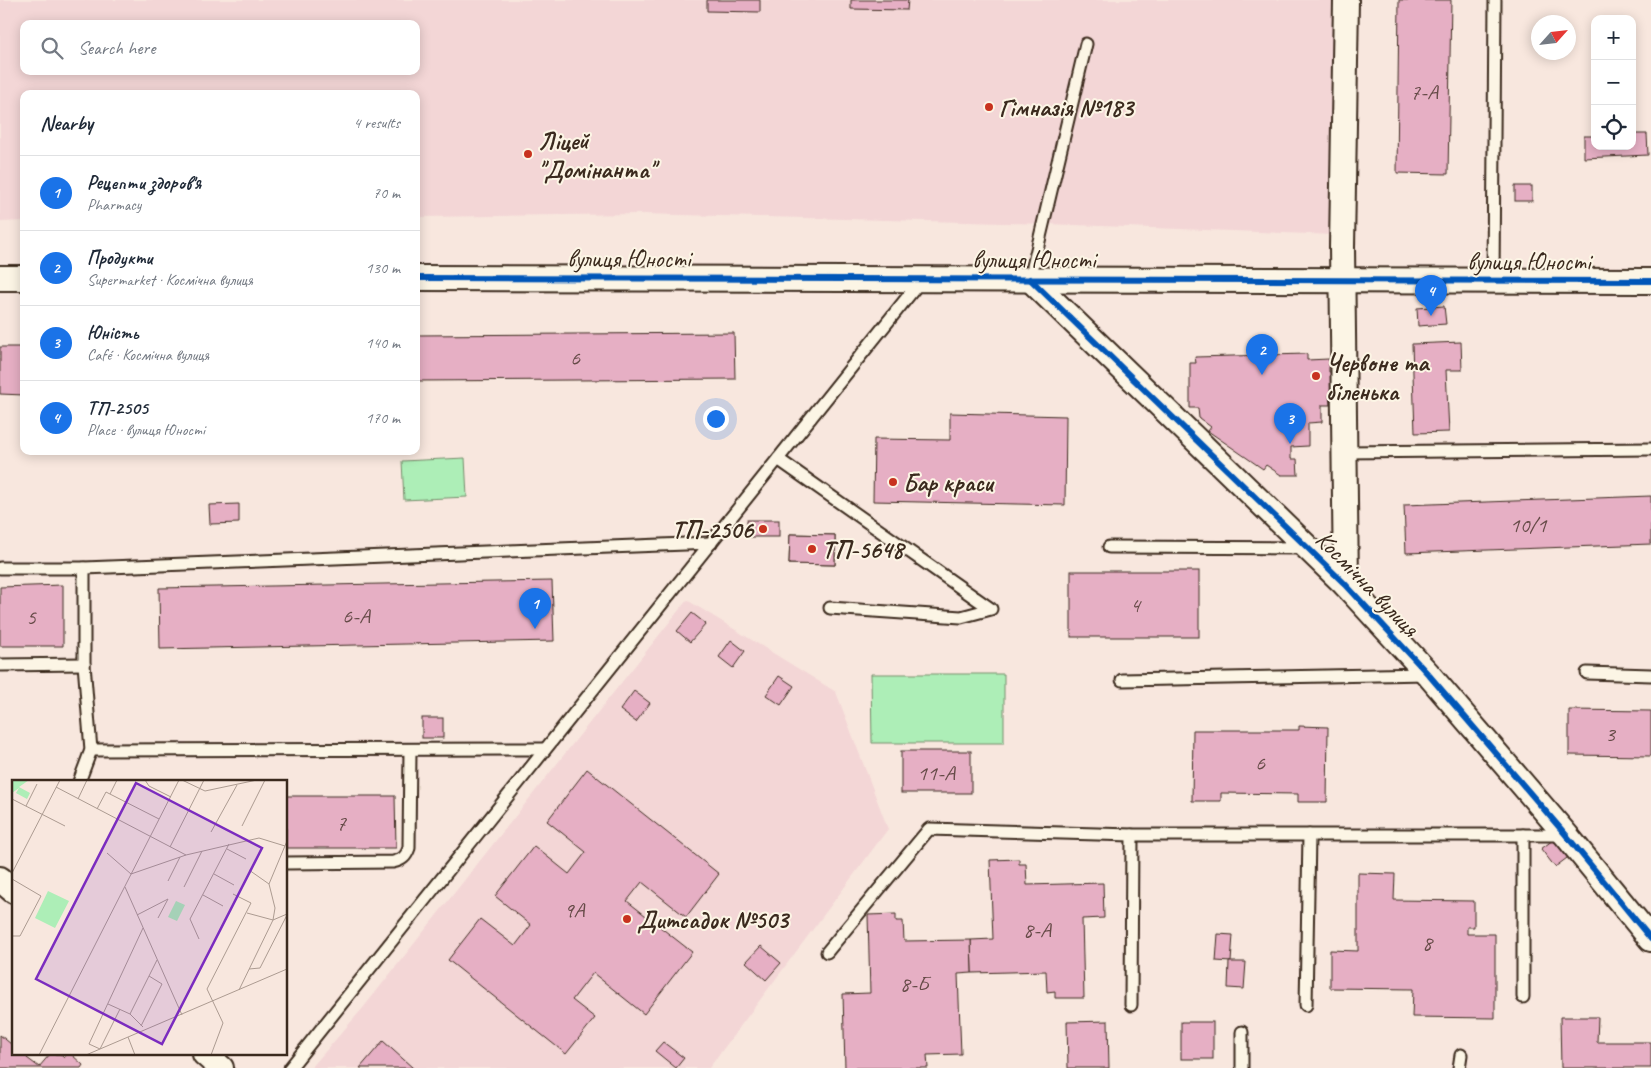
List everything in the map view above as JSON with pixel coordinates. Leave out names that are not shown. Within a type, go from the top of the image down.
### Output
[{"type":"street","points":[[1346,0],[1342,281],[1342,452],[1346,585]]},
{"type":"street","points":[[0,278],[20,278]]},
{"type":"street","name":"вулиця Юності","points":[[420,278],[1030,278],[1342,281],[1651,280]]},
{"type":"street","name":"Космічна вулиця","points":[[1030,278],[1346,585],[1428,674],[1566,835],[1651,939]]},
{"type":"street","points":[[0,879],[12,889]]},
{"type":"street","points":[[207,1056],[222,1068]]},
{"type":"lane","points":[[1493,281],[1495,0]]},
{"type":"lane","points":[[1030,278],[1086,44]]},
{"type":"lane","points":[[290,1068],[923,278]]},
{"type":"lane","points":[[1342,452],[1651,449]]},
{"type":"lane","points":[[778,459],[990,608],[961,617],[830,608]]},
{"type":"lane","points":[[0,568],[84,568],[711,543]]},
{"type":"lane","points":[[1109,547],[1307,548]]},
{"type":"lane","points":[[80,780],[91,750],[84,664],[84,568]]},
{"type":"lane","points":[[0,665],[84,664]]},
{"type":"lane","points":[[1587,673],[1651,675]]},
{"type":"lane","points":[[1122,680],[1428,674]]},
{"type":"lane","points":[[91,750],[545,750]]},
{"type":"lane","points":[[288,864],[393,862],[401,860],[407,855],[409,848],[410,750]]},
{"type":"lane","points":[[827,952],[928,829],[1132,835],[1566,835]]},
{"type":"lane","points":[[1306,1005],[1308,834]]},
{"type":"lane","points":[[1131,1005],[1132,835]]},
{"type":"lane","points":[[1523,835],[1524,997]]},
{"type":"lane","points":[[1242,1032],[1242,1068]]},
{"type":"lane","points":[[1459,1068],[1461,1055]]},
{"type":"shaded area","name":"Гімназія №183","points":[[0,0],[1339,0],[1335,235],[1047,224],[641,214],[420,217],[420,90],[20,90],[20,221],[0,222]]},
{"type":"shaded area","name":"Дитсадок №503","points":[[687,600],[836,692],[888,829],[709,1068],[311,1068],[363,1008]]},
{"type":"green space","points":[[465,458],[467,497],[404,500],[402,461]]},
{"type":"green space","points":[[871,674],[1004,674],[1004,743],[872,743]]},
{"type":"building","points":[[707,0],[760,0],[760,12],[707,11]]},
{"type":"building","points":[[851,0],[908,0],[907,10],[851,9]]},
{"type":"building","points":[[1399,0],[1451,0],[1448,174],[1397,173]]},
{"type":"building","points":[[1636,134],[1647,134],[1648,155],[1584,158],[1584,136],[1591,136],[1591,150],[1636,150]]},
{"type":"building","points":[[1515,186],[1532,186],[1532,201],[1515,201]]},
{"type":"building","points":[[1444,306],[1446,324],[1418,326],[1417,308]]},
{"type":"building","points":[[734,333],[735,379],[420,381],[420,335]]},
{"type":"building","points":[[1461,342],[1462,370],[1446,370],[1449,432],[1415,433],[1412,344]]},
{"type":"building","points":[[0,347],[20,347],[20,395],[0,394]]},
{"type":"building","points":[[1307,354],[1307,360],[1329,359],[1329,372],[1337,372],[1338,395],[1329,395],[1330,405],[1322,405],[1322,422],[1308,423],[1308,446],[1291,447],[1291,459],[1297,459],[1298,475],[1281,475],[1266,465],[1263,469],[1208,431],[1211,427],[1199,418],[1198,408],[1190,408],[1190,363],[1196,363],[1195,357]]},
{"type":"building","points":[[950,413],[1066,416],[1065,505],[873,501],[874,439],[950,440]]},
{"type":"building","points":[[1651,496],[1651,544],[1406,553],[1404,505]]},
{"type":"building","points":[[239,504],[239,523],[210,524],[209,505]]},
{"type":"building","name":"ТП-2506","points":[[747,520],[779,520],[779,537],[747,537]]},
{"type":"building","name":"ТП-5648","points":[[790,534],[835,535],[835,565],[789,564]]},
{"type":"building","name":"ТП-5648","points":[[790,534],[835,535],[835,565],[789,564]]},
{"type":"building","points":[[1071,571],[1199,571],[1199,637],[1071,637]]},
{"type":"building","points":[[552,581],[554,641],[160,649],[159,588]]},
{"type":"building","points":[[63,585],[63,646],[0,646],[0,587]]},
{"type":"building","points":[[692,613],[706,624],[690,642],[677,631]]},
{"type":"building","points":[[731,640],[745,651],[733,668],[719,657]]},
{"type":"building","points":[[779,676],[794,686],[781,705],[766,695]]},
{"type":"building","points":[[634,691],[650,703],[636,722],[620,710]]},
{"type":"building","points":[[1569,710],[1651,711],[1651,756],[1569,755]]},
{"type":"building","points":[[422,718],[443,718],[443,738],[422,738]]},
{"type":"building","points":[[1299,726],[1328,727],[1327,802],[1298,802],[1298,794],[1221,793],[1221,801],[1192,801],[1193,730],[1299,730]]},
{"type":"building","points":[[901,751],[971,751],[971,793],[901,793]]},
{"type":"building","points":[[587,769],[719,874],[686,917],[642,882],[627,901],[692,952],[644,1014],[593,973],[572,1000],[595,1018],[566,1054],[448,960],[480,919],[515,946],[531,925],[495,896],[534,846],[569,874],[586,852],[547,821]]},
{"type":"building","points":[[288,796],[395,796],[396,848],[288,848]]},
{"type":"building","points":[[1557,837],[1571,855],[1555,867],[1541,849]]},
{"type":"building","points":[[1019,859],[1019,864],[1026,864],[1027,885],[1103,883],[1104,918],[1082,919],[1084,998],[1055,998],[1055,991],[1047,992],[1046,971],[972,973],[971,940],[993,939],[990,860]]},
{"type":"building","points":[[1358,873],[1395,874],[1394,900],[1474,901],[1474,927],[1467,927],[1467,934],[1495,934],[1495,1018],[1412,1017],[1413,989],[1330,988],[1330,950],[1358,951]]},
{"type":"building","points":[[896,914],[896,921],[903,921],[904,941],[971,940],[972,973],[958,974],[961,1054],[927,1055],[928,1068],[845,1068],[843,994],[870,993],[868,915]]},
{"type":"building","points":[[1218,934],[1233,935],[1231,962],[1216,961]]},
{"type":"building","points":[[761,946],[781,963],[766,980],[746,962]]},
{"type":"building","points":[[1229,962],[1246,962],[1244,989],[1228,988]]},
{"type":"building","points":[[1560,1017],[1598,1017],[1597,1042],[1651,1042],[1651,1068],[1561,1068]]},
{"type":"building","points":[[1108,1021],[1109,1068],[1068,1068],[1067,1022]]},
{"type":"building","points":[[1181,1022],[1213,1022],[1213,1059],[1181,1059]]},
{"type":"building","points":[[0,1035],[12,1043],[12,1056],[28,1056],[27,1058],[39,1067],[48,1056],[62,1056],[64,1058],[66,1056],[73,1056],[83,1065],[81,1068],[0,1068]]},
{"type":"building","points":[[383,1041],[413,1068],[360,1068]]},
{"type":"building","points":[[663,1042],[684,1058],[676,1068],[655,1051]]},
{"type":"cycle path","points":[[420,278],[1651,281]]},
{"type":"cycle path","points":[[1030,279],[1346,585],[1428,674],[1566,835],[1651,939]]},
{"type":"place","name":"Гімназія №183","points":[[989,107]]},
{"type":"place","name":"Ліцей \"Домінанта\"","points":[[528,154]]},
{"type":"place","name":"ТП-2505","points":[[1431,316]]},
{"type":"place","name":"Продукти","points":[[1262,375]]},
{"type":"place","name":"Червоне та біленька","points":[[1316,376]]},
{"type":"place","name":"Юність","points":[[1290,444]]},
{"type":"place","name":"Бар краси","points":[[893,482]]},
{"type":"place","name":"ТП-2506","points":[[763,529]]},
{"type":"place","name":"ТП-5648","points":[[812,549]]},
{"type":"place","name":"Рецепти здоров'я","points":[[535,629]]},
{"type":"place","name":"Дитсадок №503","points":[[627,919]]}]
